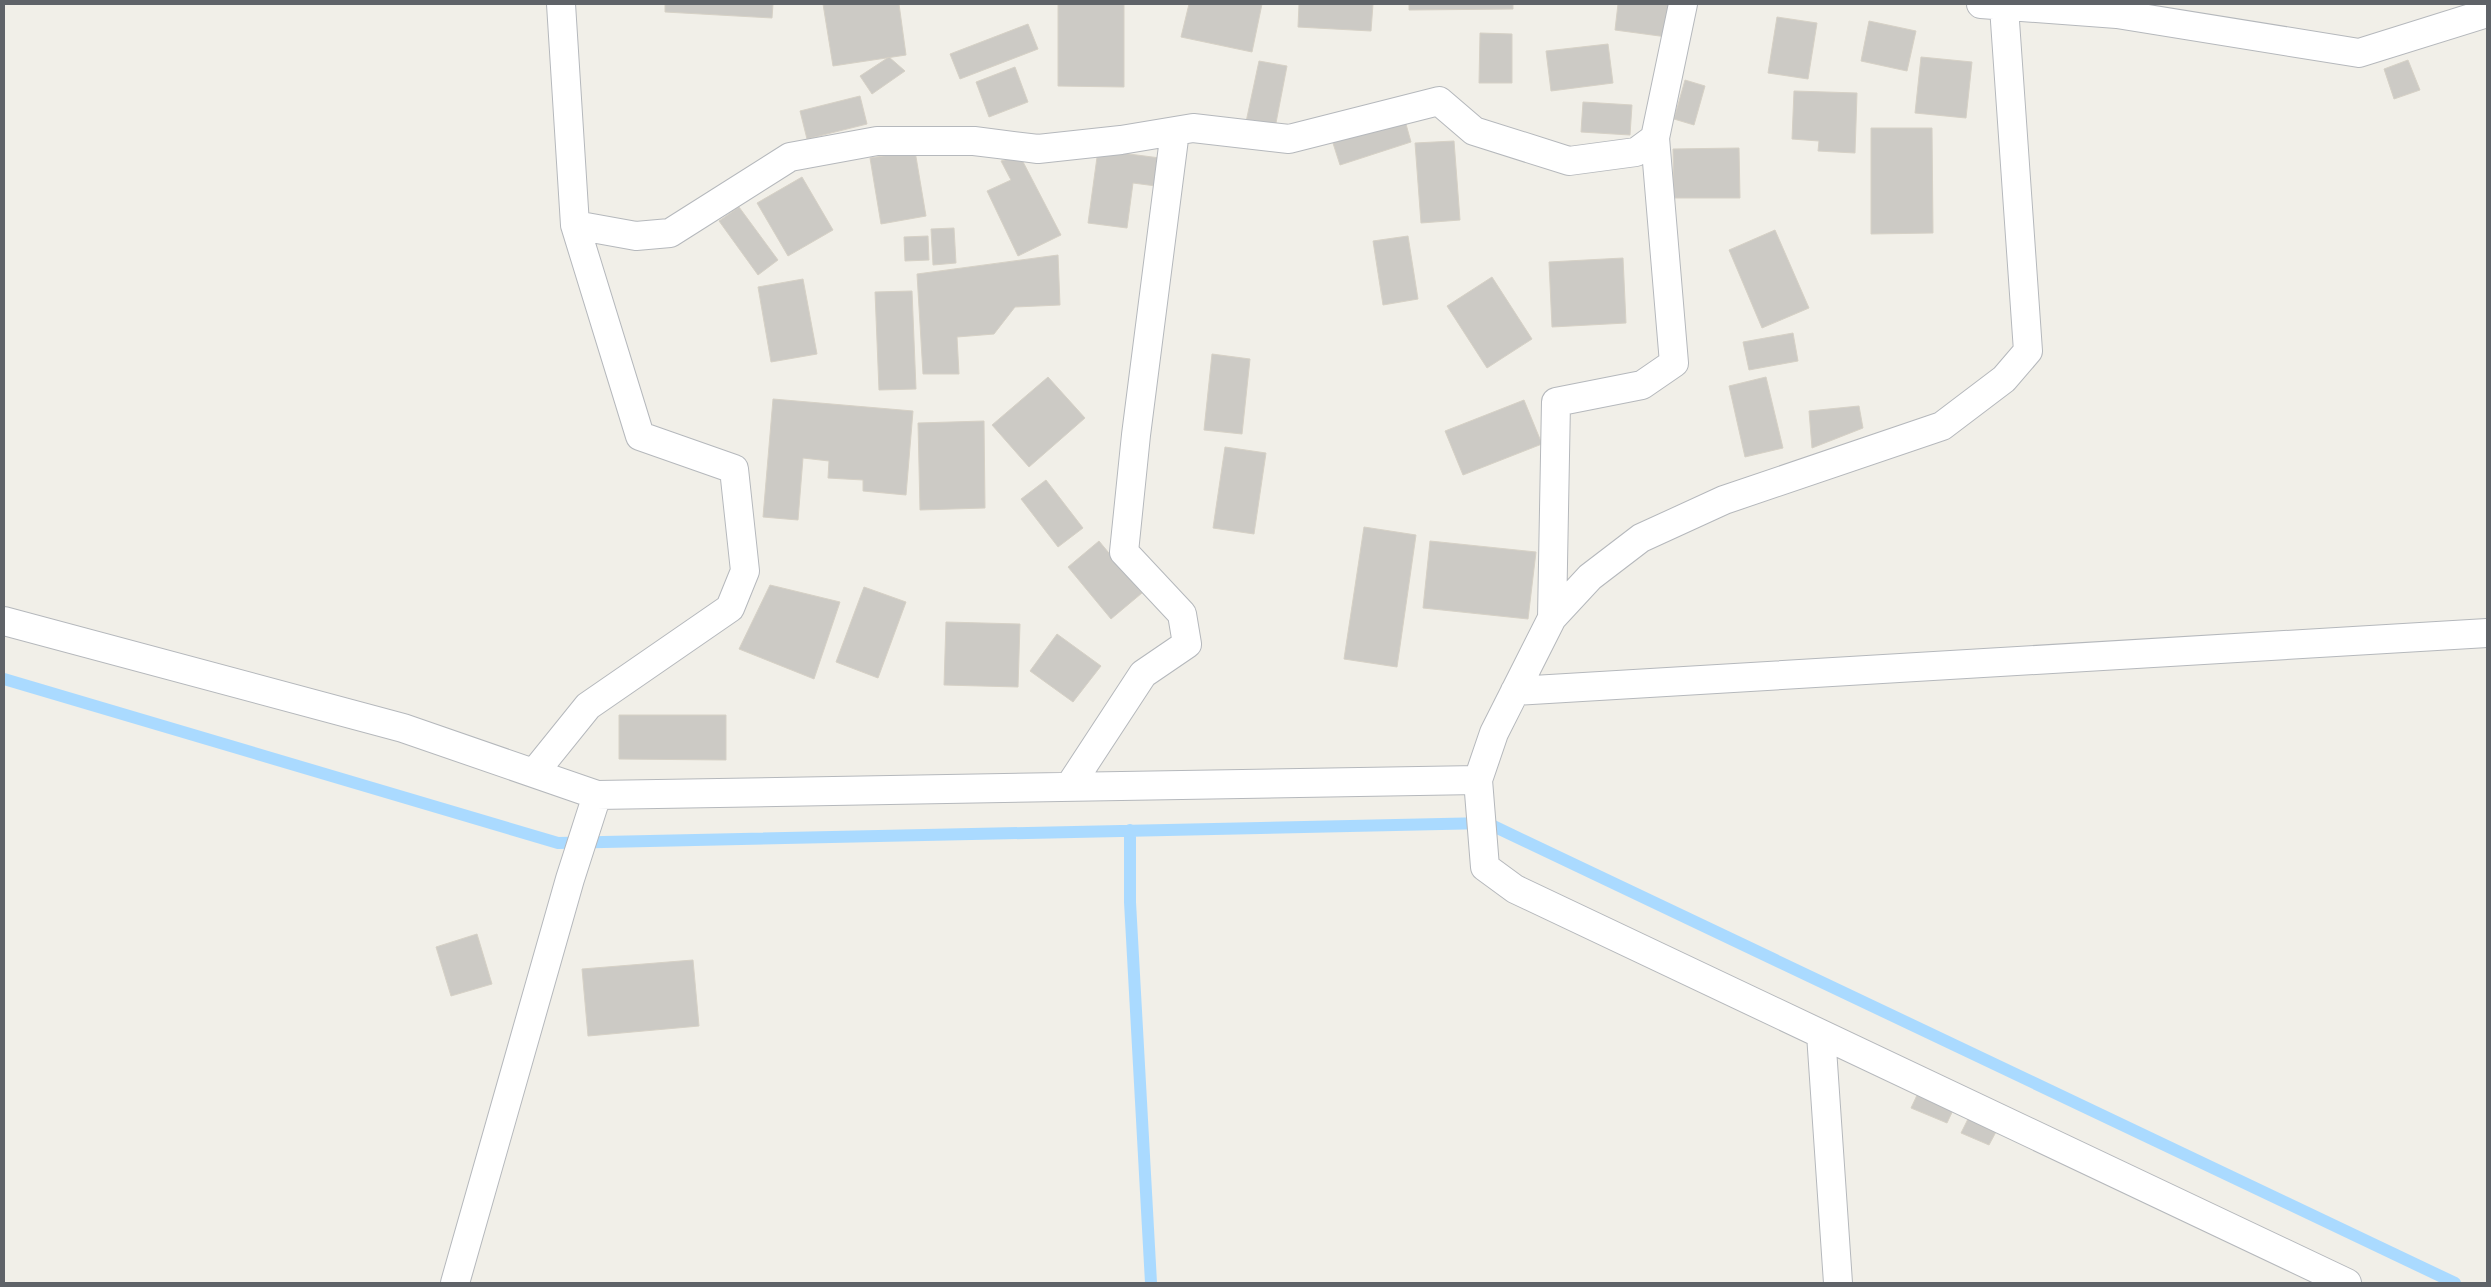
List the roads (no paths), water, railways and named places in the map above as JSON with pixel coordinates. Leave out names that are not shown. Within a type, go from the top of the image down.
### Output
[{"type":"street","points":[[534,773],[588,706],[730,608],[745,571],[734,469],[640,436],[575,225],[561,4]]},
{"type":"street","points":[[1552,618],[1556,402],[1642,385],[1674,363],[1655,138],[1683,4]]},
{"type":"street","points":[[2347,1283],[1515,889],[1485,868],[1478,780],[1494,734],[1552,618],[1590,577],[1641,538],[1724,500],[1942,426],[2004,379],[2028,351],[1992,5],[2117,14],[2359,53],[2487,13]]},
{"type":"street","points":[[575,225],[636,236],[670,233],[790,157],[877,141],[974,141],[1038,149],[1193,128],[1289,139],[1439,101],[1474,131],[1568,161],[1636,152],[1655,138]]},
{"type":"street","points":[[1069,787],[1143,674],[1187,644],[1182,614],[1124,552],[1136,435],[1175,131]]},
{"type":"street","points":[[4,621],[403,728],[597,795],[1478,780]]},
{"type":"street","points":[[1515,691],[2487,633]]},
{"type":"street","points":[[455,1283],[570,879],[597,795]]},
{"type":"street","points":[[1821,1034],[1838,1283]]},
{"type":"waterway","points":[[4,679],[558,843],[1487,823],[2455,1283]]},
{"type":"waterway","points":[[1130,830],[1130,902],[1151,1283]]}]
